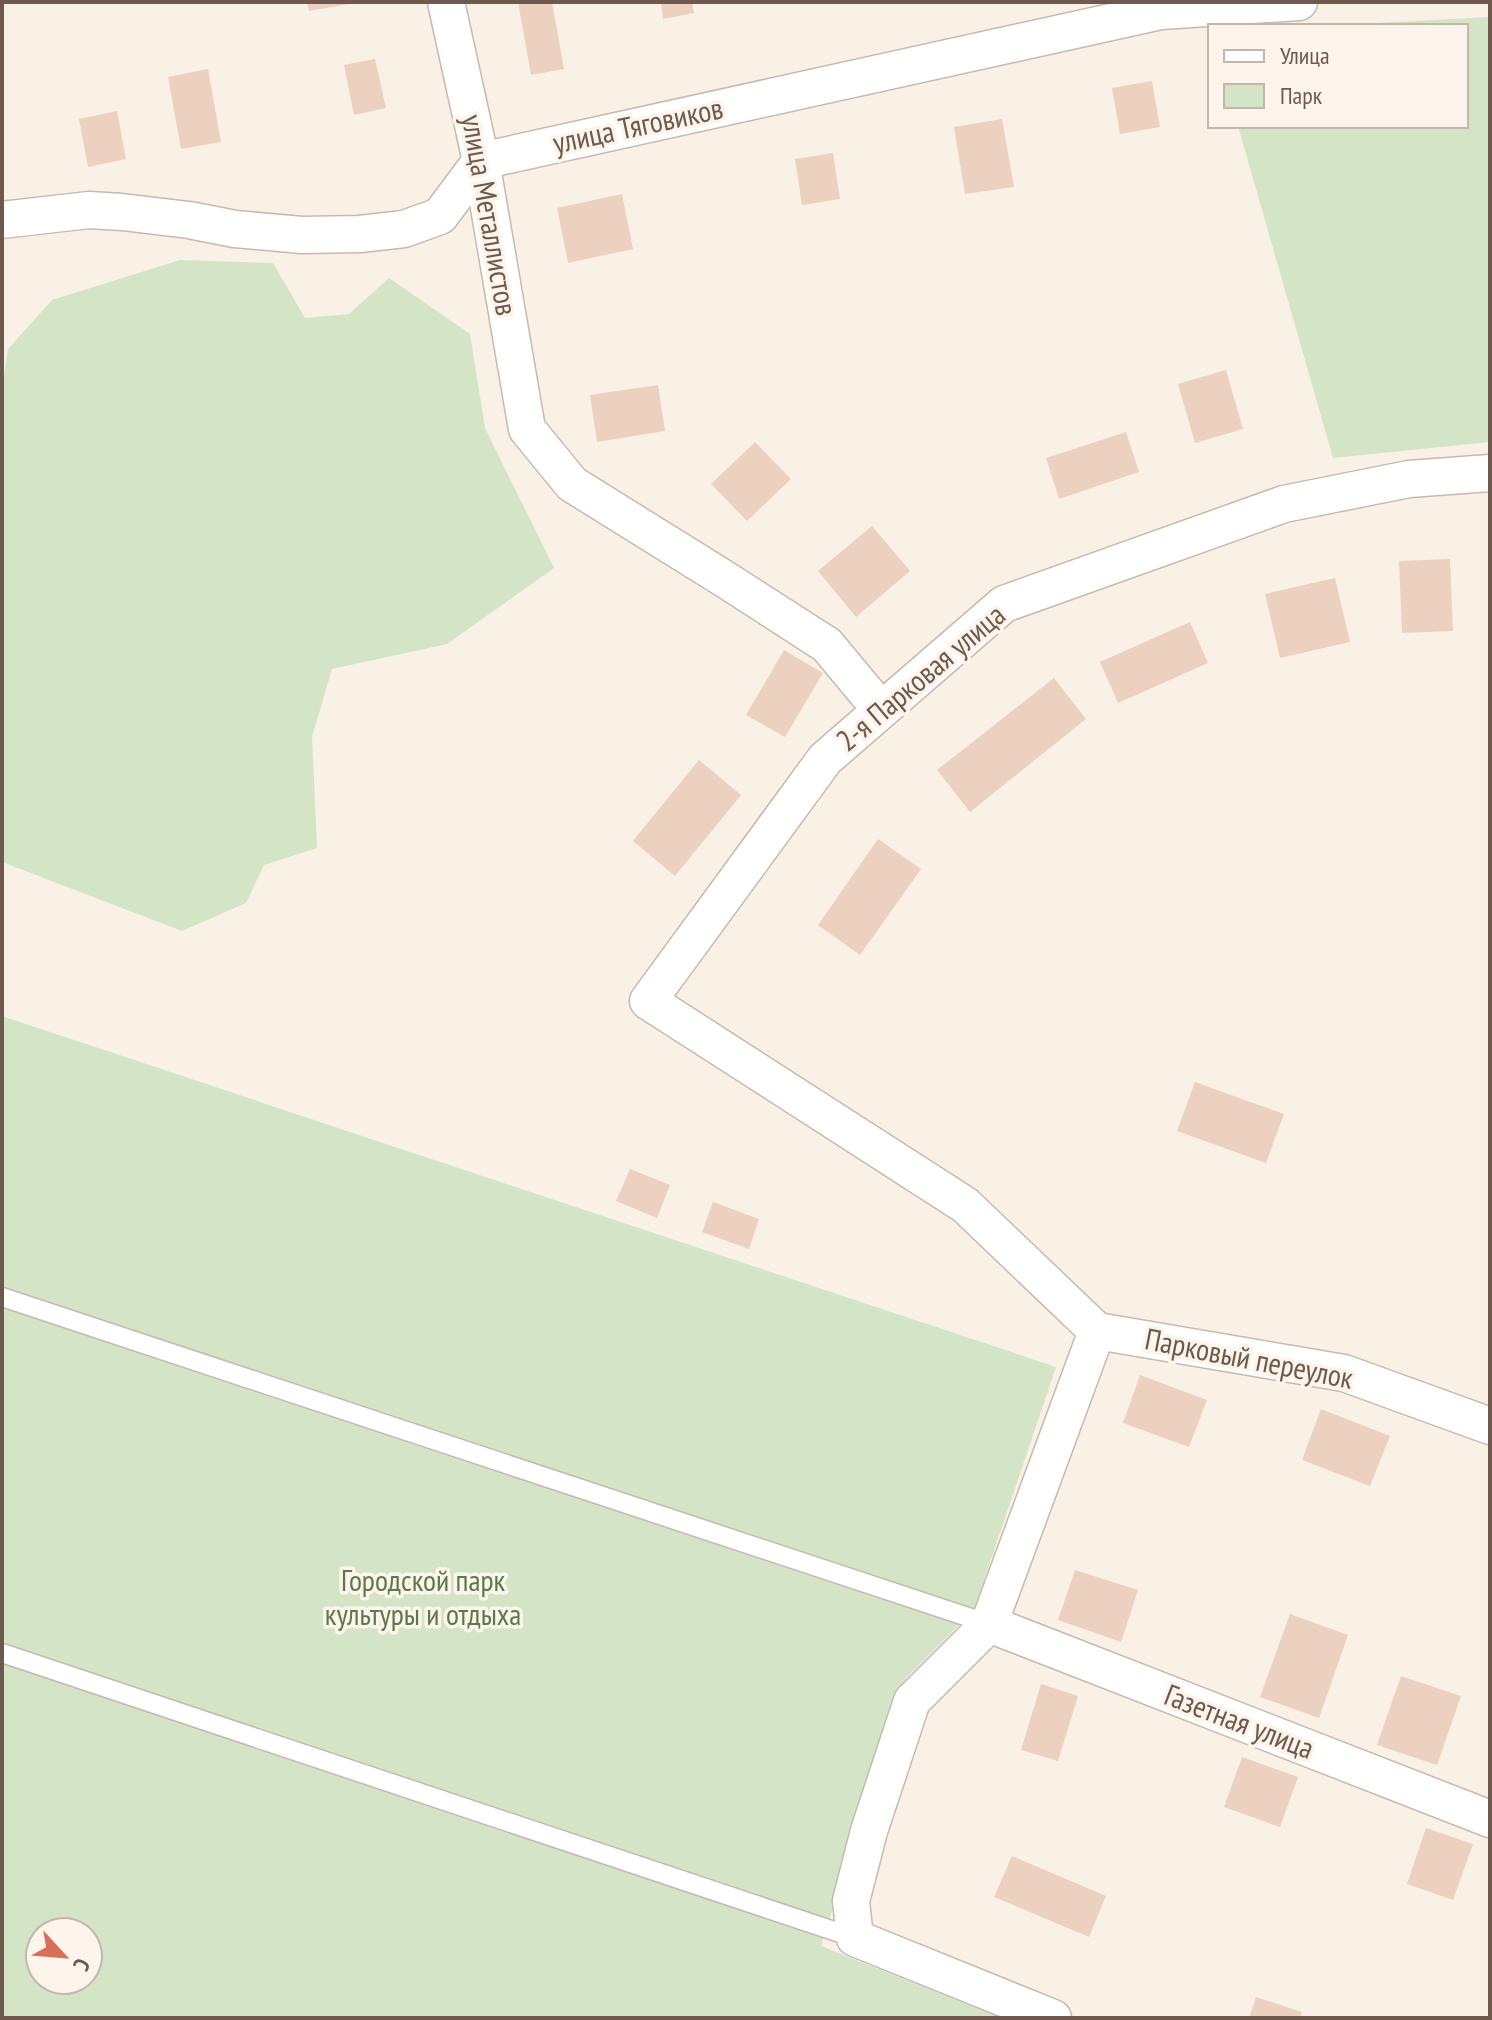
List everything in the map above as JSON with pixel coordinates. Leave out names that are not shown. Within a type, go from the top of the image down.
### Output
[{"type":"street","name":"улица Металлистов","points":[[446,2],[481,161],[527,429],[572,484],[827,645],[881,710]]},
{"type":"street","name":"улица Тяговиков","points":[[481,161],[1161,11],[1299,2]]},
{"type":"street","points":[[2,220],[89,210],[302,235],[389,231],[440,216],[481,161]]},
{"type":"street","name":"2-я Парковая улица","points":[[1097,1331],[965,1205],[648,1001],[825,759],[1004,604],[1284,504],[1409,479],[1490,473]]},
{"type":"street","points":[[1053,2018],[855,1938],[851,1901],[869,1831],[912,1701],[989,1624],[1097,1331]]},
{"type":"street","name":"Парковый переулок","points":[[1097,1331],[1344,1373],[1490,1426]]},
{"type":"street","name":"Газетная улица","points":[[989,1624],[1490,1819]]},
{"type":"lane","points":[[2,1297],[989,1624]]},
{"type":"lane","points":[[2,1653],[855,1938]]},
{"type":"green space","points":[[1490,17],[1490,442],[1333,458],[1239,128],[1468,128],[1468,24],[1355,24]]},
{"type":"green space","points":[[180,260],[273,263],[305,318],[349,314],[389,278],[470,334],[485,428],[554,568],[447,644],[332,669],[312,737],[317,848],[264,865],[246,903],[182,931],[2,862],[2,389],[8,349],[52,300]]},
{"type":"green space","name":"Городской парк культуры и отдыха","points":[[2,1016],[1056,1367],[974,1610],[906,1678],[821,1946],[1001,2018],[2,2018]]},
{"type":"building","points":[[307,2],[350,2],[350,4],[309,11]]},
{"type":"building","points":[[518,2],[552,2],[564,69],[531,75]]},
{"type":"building","points":[[661,2],[692,2],[694,13],[663,19]]},
{"type":"building","points":[[375,59],[386,108],[354,115],[344,65]]},
{"type":"building","points":[[208,69],[221,142],[181,149],[168,77]]},
{"type":"building","points":[[1152,81],[1160,127],[1120,134],[1112,88]]},
{"type":"building","points":[[117,111],[126,159],[88,167],[79,119]]},
{"type":"building","points":[[1002,119],[1014,187],[965,194],[954,127]]},
{"type":"building","points":[[833,153],[840,199],[802,205],[795,159]]},
{"type":"building","points":[[622,194],[633,249],[568,263],[557,208]]},
{"type":"building","points":[[1226,370],[1243,429],[1195,443],[1178,384]]},
{"type":"building","points":[[658,385],[665,431],[597,442],[590,395]]},
{"type":"building","points":[[1126,432],[1139,472],[1059,499],[1046,458]]},
{"type":"building","points":[[755,442],[791,479],[747,521],[711,484]]},
{"type":"building","points":[[872,526],[910,571],[856,617],[818,571]]},
{"type":"building","points":[[1450,559],[1453,631],[1402,633],[1399,561]]},
{"type":"building","points":[[1335,578],[1350,642],[1280,658],[1265,594]]},
{"type":"building","points":[[1190,622],[1208,663],[1118,703],[1100,662]]},
{"type":"building","points":[[784,650],[823,673],[785,737],[746,715]]},
{"type":"building","points":[[1054,678],[1086,719],[970,812],[937,770]]},
{"type":"building","points":[[699,760],[741,795],[675,876],[633,841]]},
{"type":"building","points":[[878,839],[921,869],[860,955],[818,925]]},
{"type":"building","points":[[1195,1082],[1284,1114],[1266,1163],[1177,1131]]},
{"type":"building","points":[[630,1169],[670,1185],[657,1218],[616,1201]]},
{"type":"building","points":[[713,1202],[759,1219],[749,1249],[702,1232]]},
{"type":"building","points":[[1140,1375],[1207,1400],[1189,1447],[1123,1423]]},
{"type":"building","points":[[1321,1409],[1390,1436],[1370,1486],[1302,1460]]},
{"type":"building","points":[[1075,1570],[1138,1590],[1121,1642],[1058,1620]]},
{"type":"building","points":[[1290,1614],[1348,1635],[1319,1718],[1260,1697]]},
{"type":"building","points":[[1401,1676],[1461,1696],[1437,1765],[1377,1745]]},
{"type":"building","points":[[1041,1684],[1078,1696],[1058,1761],[1021,1750]]},
{"type":"building","points":[[1242,1757],[1298,1777],[1280,1827],[1224,1807]]},
{"type":"building","points":[[1426,1828],[1473,1844],[1453,1900],[1407,1884]]},
{"type":"building","points":[[1012,1856],[1106,1896],[1089,1937],[994,1897]]},
{"type":"building","points":[[1256,1997],[1302,2012],[1300,2018],[1249,2018]]}]
